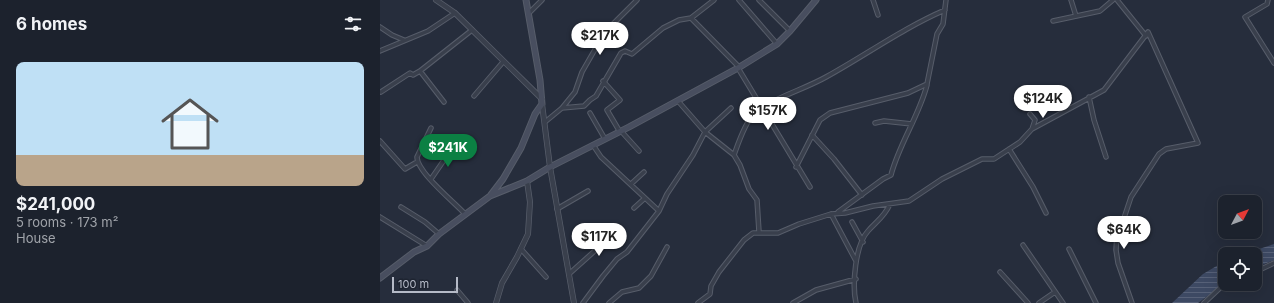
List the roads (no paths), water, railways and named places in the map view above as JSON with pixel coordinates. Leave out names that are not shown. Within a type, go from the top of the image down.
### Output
[{"type":"main road","points":[[490,196],[514,161],[532,126],[535,114],[542,102],[526,0]]},
{"type":"main road","points":[[380,278],[414,252],[427,246],[439,234],[490,196],[527,181],[550,167],[621,132],[739,68],[777,44],[816,0]]},
{"type":"street","points":[[436,0],[455,13],[542,102],[550,167],[574,303]]},
{"type":"street","points":[[529,13],[542,0]]},
{"type":"street","points":[[545,122],[562,108],[576,92],[582,72],[605,32],[637,0]]},
{"type":"street","points":[[562,108],[584,106],[596,96],[603,81],[623,51],[632,54],[663,28],[679,20],[691,18],[714,0]]},
{"type":"street","points":[[739,0],[777,44]]},
{"type":"street","points":[[759,0],[790,31]]},
{"type":"street","points":[[873,0],[878,15]]},
{"type":"street","points":[[698,303],[710,294],[711,286],[719,272],[744,240],[753,233],[778,233],[799,224],[838,212],[883,179],[891,175],[895,161],[923,100],[937,34],[943,24],[946,0]]},
{"type":"street","points":[[1071,0],[1076,16]]},
{"type":"street","points":[[1053,21],[1089,15],[1100,11],[1113,0]]},
{"type":"street","points":[[1117,0],[1146,36]]},
{"type":"street","points":[[1268,0],[1267,4],[1245,17],[1274,63]]},
{"type":"street","points":[[734,155],[752,116],[763,108],[827,76],[854,60],[864,56],[901,32],[945,10]]},
{"type":"street","points":[[380,51],[428,31],[455,13]]},
{"type":"street","points":[[691,18],[739,68],[796,167],[810,187]]},
{"type":"street","points":[[380,27],[392,35],[404,40]]},
{"type":"street","points":[[382,92],[410,73],[413,75],[420,71],[472,30]]},
{"type":"street","points":[[838,212],[845,213],[909,201],[942,179],[982,159],[994,159],[1020,142],[1032,129],[1104,90],[1148,32],[1185,111],[1198,143],[1166,149],[1159,154],[1131,197],[1122,224],[1117,233],[1116,250],[1118,263],[1132,303]]},
{"type":"street","points":[[474,96],[503,62]]},
{"type":"street","points":[[420,71],[444,102]]},
{"type":"street","points":[[603,81],[620,100],[608,110],[621,132],[639,151]]},
{"type":"street","points":[[796,167],[820,120],[830,113],[908,93],[927,84]]},
{"type":"street","points":[[1089,97],[1094,120],[1106,157]]},
{"type":"street","points":[[678,101],[705,132],[734,155],[740,165],[749,189],[757,200],[759,232]]},
{"type":"street","points":[[583,303],[617,259],[627,252],[659,211],[667,194],[693,155],[705,132],[732,108]]},
{"type":"street","points":[[590,113],[605,139]]},
{"type":"street","points":[[1030,114],[1035,120],[1032,129]]},
{"type":"street","points":[[875,123],[884,121],[912,124]]},
{"type":"street","points":[[431,128],[417,157],[417,162],[431,180],[465,214]]},
{"type":"street","points":[[812,135],[834,158],[862,195]]},
{"type":"street","points":[[380,141],[406,169],[417,162]]},
{"type":"street","points":[[593,145],[601,157],[659,211]]},
{"type":"street","points":[[431,180],[453,148]]},
{"type":"street","points":[[1009,149],[1033,187],[1046,213]]},
{"type":"street","points":[[631,184],[644,172]]},
{"type":"street","points":[[496,303],[502,282],[528,234],[530,202],[527,181]]},
{"type":"street","points":[[558,209],[588,191]]},
{"type":"street","points":[[634,208],[645,198]]},
{"type":"street","points":[[856,303],[856,261],[869,230],[886,213],[890,204]]},
{"type":"street","points":[[401,207],[425,222],[439,234]]},
{"type":"street","points":[[831,214],[856,261]]},
{"type":"street","points":[[380,217],[427,246]]},
{"type":"street","points":[[852,222],[863,242]]},
{"type":"street","points":[[569,274],[618,230]]},
{"type":"street","points":[[1023,245],[1063,303]]},
{"type":"street","points":[[610,303],[622,292],[639,288],[651,276],[667,248]]},
{"type":"street","points":[[521,249],[546,277]]},
{"type":"street","points":[[1069,249],[1096,303]]},
{"type":"street","points":[[1262,269],[1274,263]]},
{"type":"street","points":[[1000,272],[1028,303]]},
{"type":"street","points":[[793,303],[816,290],[856,279]]},
{"type":"street","points":[[457,290],[468,303]]},
{"type":"street","points":[[1204,303],[1218,290]]},
{"type":"street","points":[[1038,303],[1055,292]]},
{"type":"water","points":[[1274,244],[1274,260],[1262,265],[1262,248]]},
{"type":"water","points":[[1218,265],[1218,288],[1198,303],[1172,303],[1203,274]]}]
